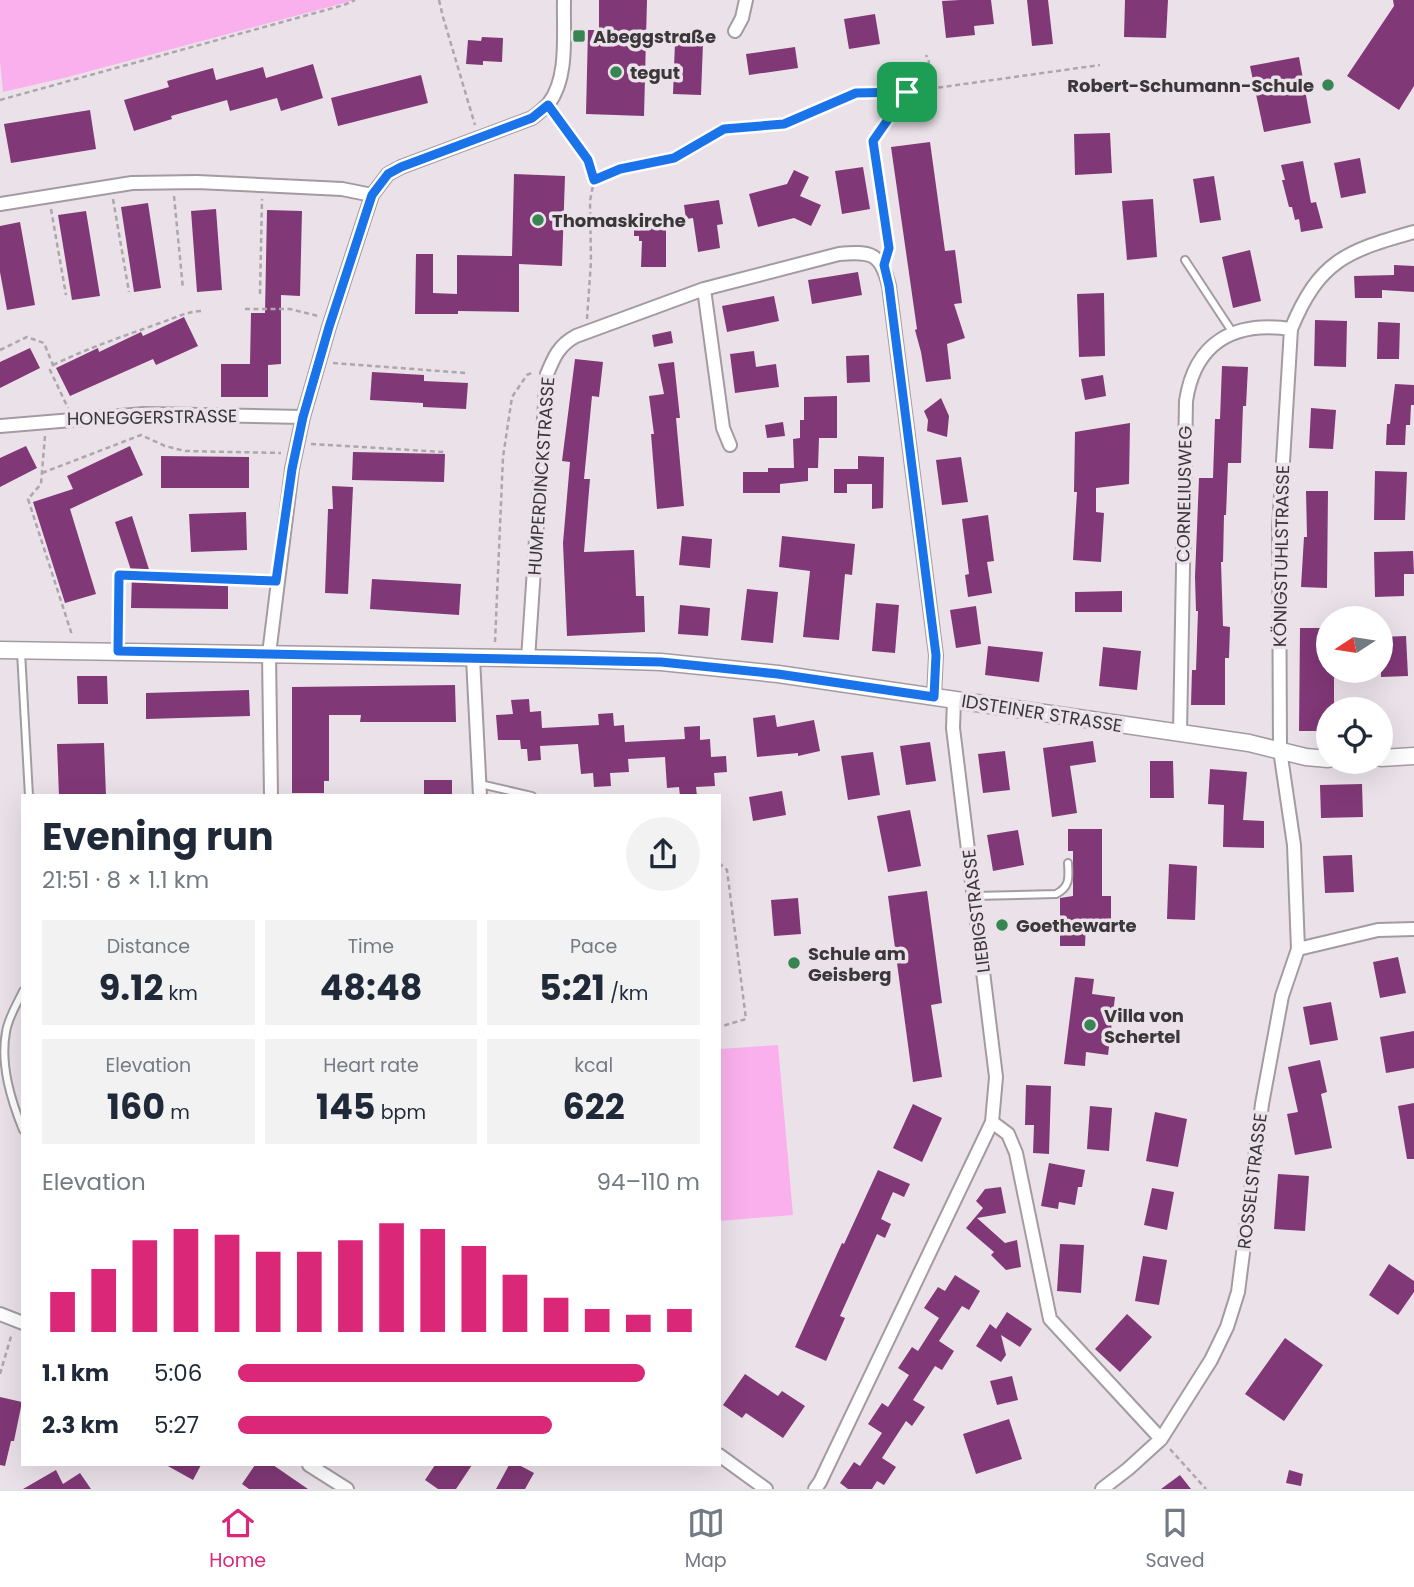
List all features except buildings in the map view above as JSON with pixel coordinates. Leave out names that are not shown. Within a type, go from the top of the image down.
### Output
[{"type":"street","points":[[271,794],[269,654],[276,581],[296,448],[331,319],[372,195],[388,174],[401,167],[532,118],[548,105],[561,75],[564,0]]},
{"type":"street","points":[[735,31],[742,19],[746,0]]},
{"type":"street","points":[[0,204],[110,186],[173,182],[342,189],[372,195]]},
{"type":"street","name":"KÖNIGSTUHLSTRASSE","points":[[1298,948],[1294,845],[1280,750],[1279,528],[1291,329],[1315,282],[1339,260],[1371,244],[1414,232]]},
{"type":"street","name":"HUMPERDINCKSTRASSE","points":[[528,659],[547,374],[556,352],[564,342],[704,289],[839,254],[868,254],[884,265]]},
{"type":"street","points":[[884,265],[889,286],[936,655],[934,697]]},
{"type":"street","points":[[704,289],[723,428],[730,445]]},
{"type":"street","name":"CORNELIUSWEG","points":[[1180,733],[1186,401],[1193,373],[1204,354],[1221,338],[1253,326],[1291,329]]},
{"type":"street","name":"HONEGGERSTRASSE","points":[[0,426],[144,414],[303,417]]},
{"type":"street","name":"IDSTEINER STRASSE","points":[[0,650],[625,660],[721,667],[1249,743],[1316,758]]},
{"type":"street","points":[[473,659],[480,790]]},
{"type":"street","name":"LIEBIGSTRASSE","points":[[815,1489],[992,1122],[996,1077],[953,728],[954,700]]},
{"type":"street","points":[[1393,758],[1414,757]]},
{"type":"street","points":[[1298,948],[1378,930],[1414,929]]},
{"type":"street","name":"ROSSELSTRASSE","points":[[1101,1489],[1128,1469],[1161,1438],[1211,1360],[1227,1327],[1238,1292],[1262,1104],[1282,996],[1298,948]]},
{"type":"street","points":[[992,1122],[1007,1134],[1016,1153],[1050,1319],[1161,1438]]},
{"type":"street","points":[[0,1314],[20,1321]]},
{"type":"street","points":[[721,1456],[766,1489]]},
{"type":"street","points":[[311,1466],[347,1489]]},
{"type":"lane","points":[[873,141],[889,248],[884,265]]},
{"type":"lane","points":[[1185,260],[1233,333]]},
{"type":"lane","points":[[21,650],[29,794]]},
{"type":"lane","points":[[480,790],[515,794]]},
{"type":"lane","points":[[974,896],[1056,894],[1065,890],[1069,880],[1068,863]]},
{"type":"lane","points":[[21,995],[6,1030],[5,1049],[9,1091],[21,1124]]},
{"type":"path","points":[[342,0],[344,5]]},
{"type":"path","points":[[0,100],[355,0]]},
{"type":"path","points":[[439,0],[479,138]]},
{"type":"path","points":[[873,141],[907,92],[926,75],[929,62],[926,55]]},
{"type":"path","points":[[594,180],[620,169],[674,158],[724,129],[784,124],[856,93],[907,92],[1100,65]]},
{"type":"path","points":[[548,105],[588,160],[594,180],[590,201],[591,261],[586,332]]},
{"type":"path","points":[[173,182],[183,289]]},
{"type":"path","points":[[260,294],[262,185]]},
{"type":"path","points":[[110,186],[130,292]]},
{"type":"path","points":[[49,195],[66,295]]},
{"type":"path","points":[[245,309],[290,309],[331,319]]},
{"type":"path","points":[[72,418],[50,370],[53,365],[97,344],[186,312],[201,311]]},
{"type":"path","points":[[0,350],[27,337],[44,343],[53,365]]},
{"type":"path","points":[[319,362],[466,373]]},
{"type":"path","points":[[494,659],[503,457],[512,397],[527,375],[550,365]]},
{"type":"path","points":[[45,421],[41,484],[28,499],[76,650]]},
{"type":"path","points":[[43,473],[141,435],[165,446],[185,451],[296,448],[444,452]]},
{"type":"path","points":[[118,651],[119,575],[276,581]]},
{"type":"path","points":[[721,865],[727,870],[746,1019],[721,1026]]},
{"type":"path","points":[[0,1374],[20,1321]]},
{"type":"path","points":[[1161,1438],[1206,1489]]},
{"type":"shaded area","points":[[0,0],[355,0],[3,92]]},
{"type":"shaded area","points":[[778,1045],[793,1215],[721,1221],[721,1049]]},
{"type":"place","name":"Abeggstraße","points":[[579,36]]},
{"type":"place","name":"tegut","points":[[616,72]]},
{"type":"place","name":"Robert-Schumann-Schule","points":[[1328,85]]},
{"type":"place","name":"Thomaskirche","points":[[538,220]]},
{"type":"place","name":"Goethewarte","points":[[1002,925]]},
{"type":"place","name":"Schule am Geisberg","points":[[794,963]]},
{"type":"place","name":"Villa von Schertel","points":[[1090,1025]]},
{"type":"route","points":[[907,92],[873,141],[889,248],[884,265],[889,286],[936,655],[934,697],[778,674],[661,662],[118,651],[119,575],[276,581],[292,469],[303,417],[372,195],[388,174],[532,118],[548,105],[588,160],[594,180],[620,169],[674,158],[724,129],[784,124],[856,93],[907,92]]}]
